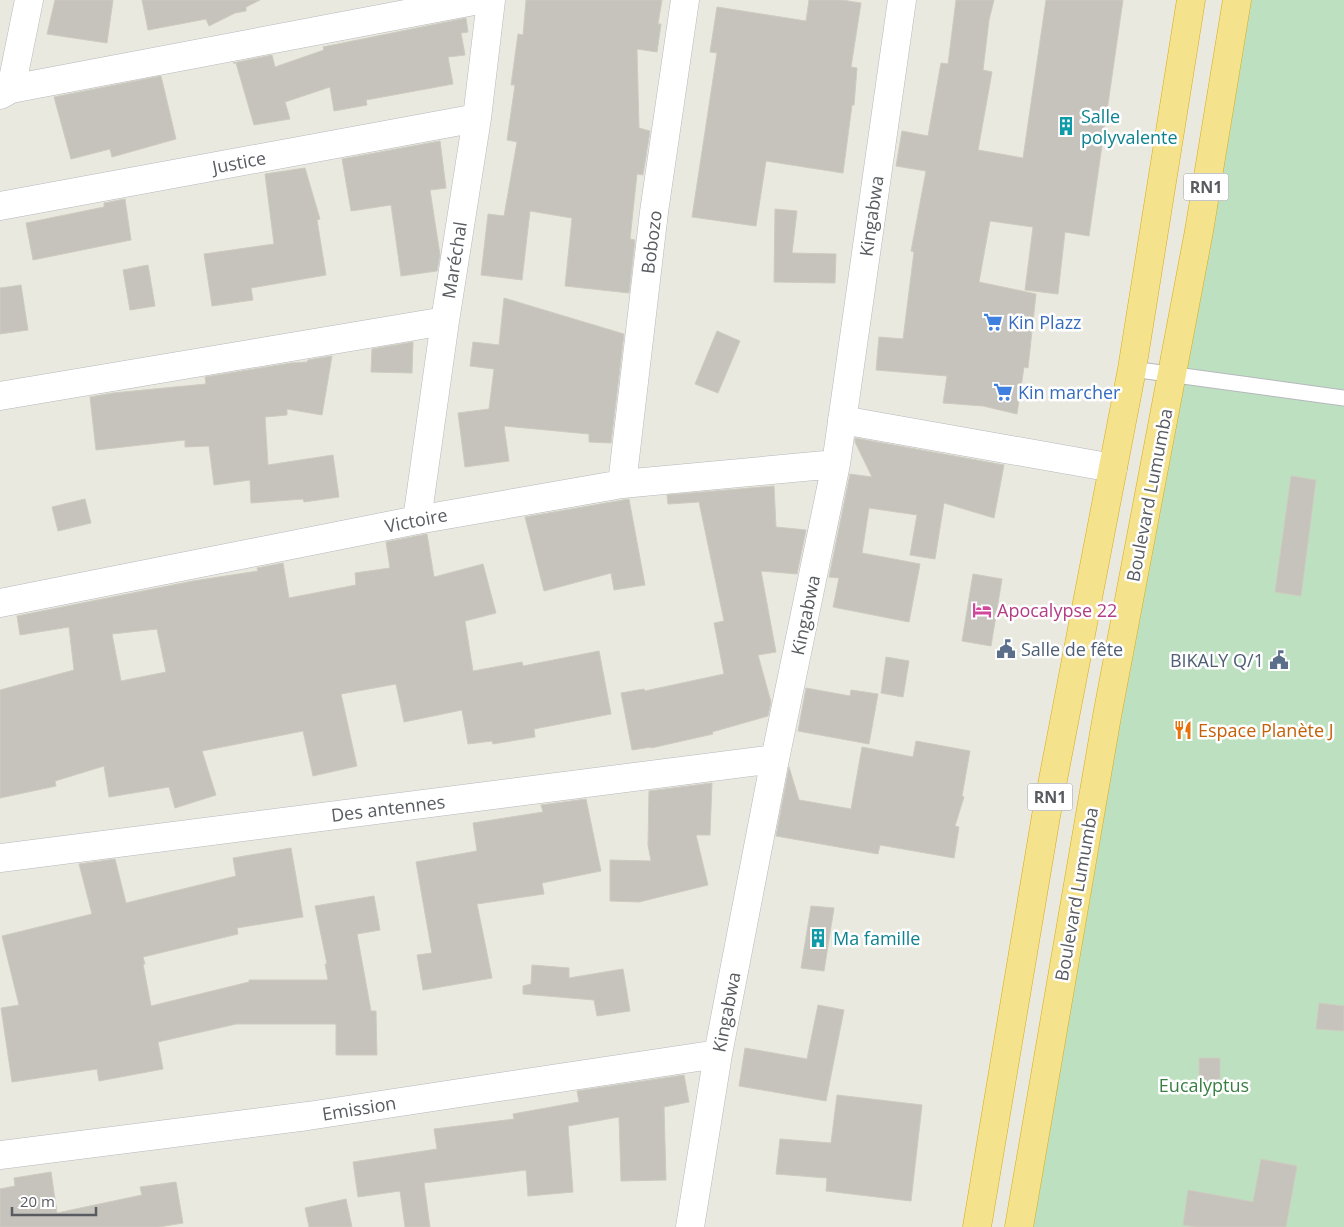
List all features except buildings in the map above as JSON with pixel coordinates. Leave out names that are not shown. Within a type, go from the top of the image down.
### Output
[{"type":"highway","name":"RN1","points":[[977,1227],[1046,816],[1132,369],[1191,0]]},
{"type":"highway","name":"Boulevard Lumumba","points":[[1019,1227],[1107,716],[1199,230],[1237,0]]},
{"type":"street","points":[[29,0],[6,92],[479,0]]},
{"type":"street","name":"Maréchal","points":[[417,520],[444,321],[477,118],[492,0]]},
{"type":"street","name":"Bobozo","points":[[622,484],[654,212],[685,0]]},
{"type":"street","name":"Kingabwa","points":[[690,1227],[718,1054],[775,759],[836,464],[902,0]]},
{"type":"street","name":"Justice","points":[[0,206],[477,118]]},
{"type":"street","points":[[0,396],[444,321]]},
{"type":"street","points":[[842,420],[1113,468]]},
{"type":"street","name":"Victoire","points":[[0,602],[417,520],[622,484],[836,464]]},
{"type":"street","name":"Des antennes","points":[[0,858],[775,759]]},
{"type":"street","name":"Emission","points":[[0,1155],[308,1116],[718,1054]]},
{"type":"lane","points":[[1132,369],[1344,398]]},
{"type":"green space","name":"Eucalyptus","points":[[1238,0],[1344,0],[1344,1227],[1019,1227]]},
{"type":"place","name":"Salle polyvalente","points":[[1066,126]]},
{"type":"place","name":"Kin Plazz","points":[[993,322]]},
{"type":"place","name":"Kin marcher","points":[[1003,392]]},
{"type":"place","name":"Apocalypse 22","points":[[982,610]]},
{"type":"place","name":"Salle de fête","points":[[1006,649]]},
{"type":"place","name":"BIKALY Q/1","points":[[1279,660]]},
{"type":"place","name":"Espace Planète J","points":[[1183,730]]},
{"type":"place","name":"Ma famille","points":[[818,938]]}]
